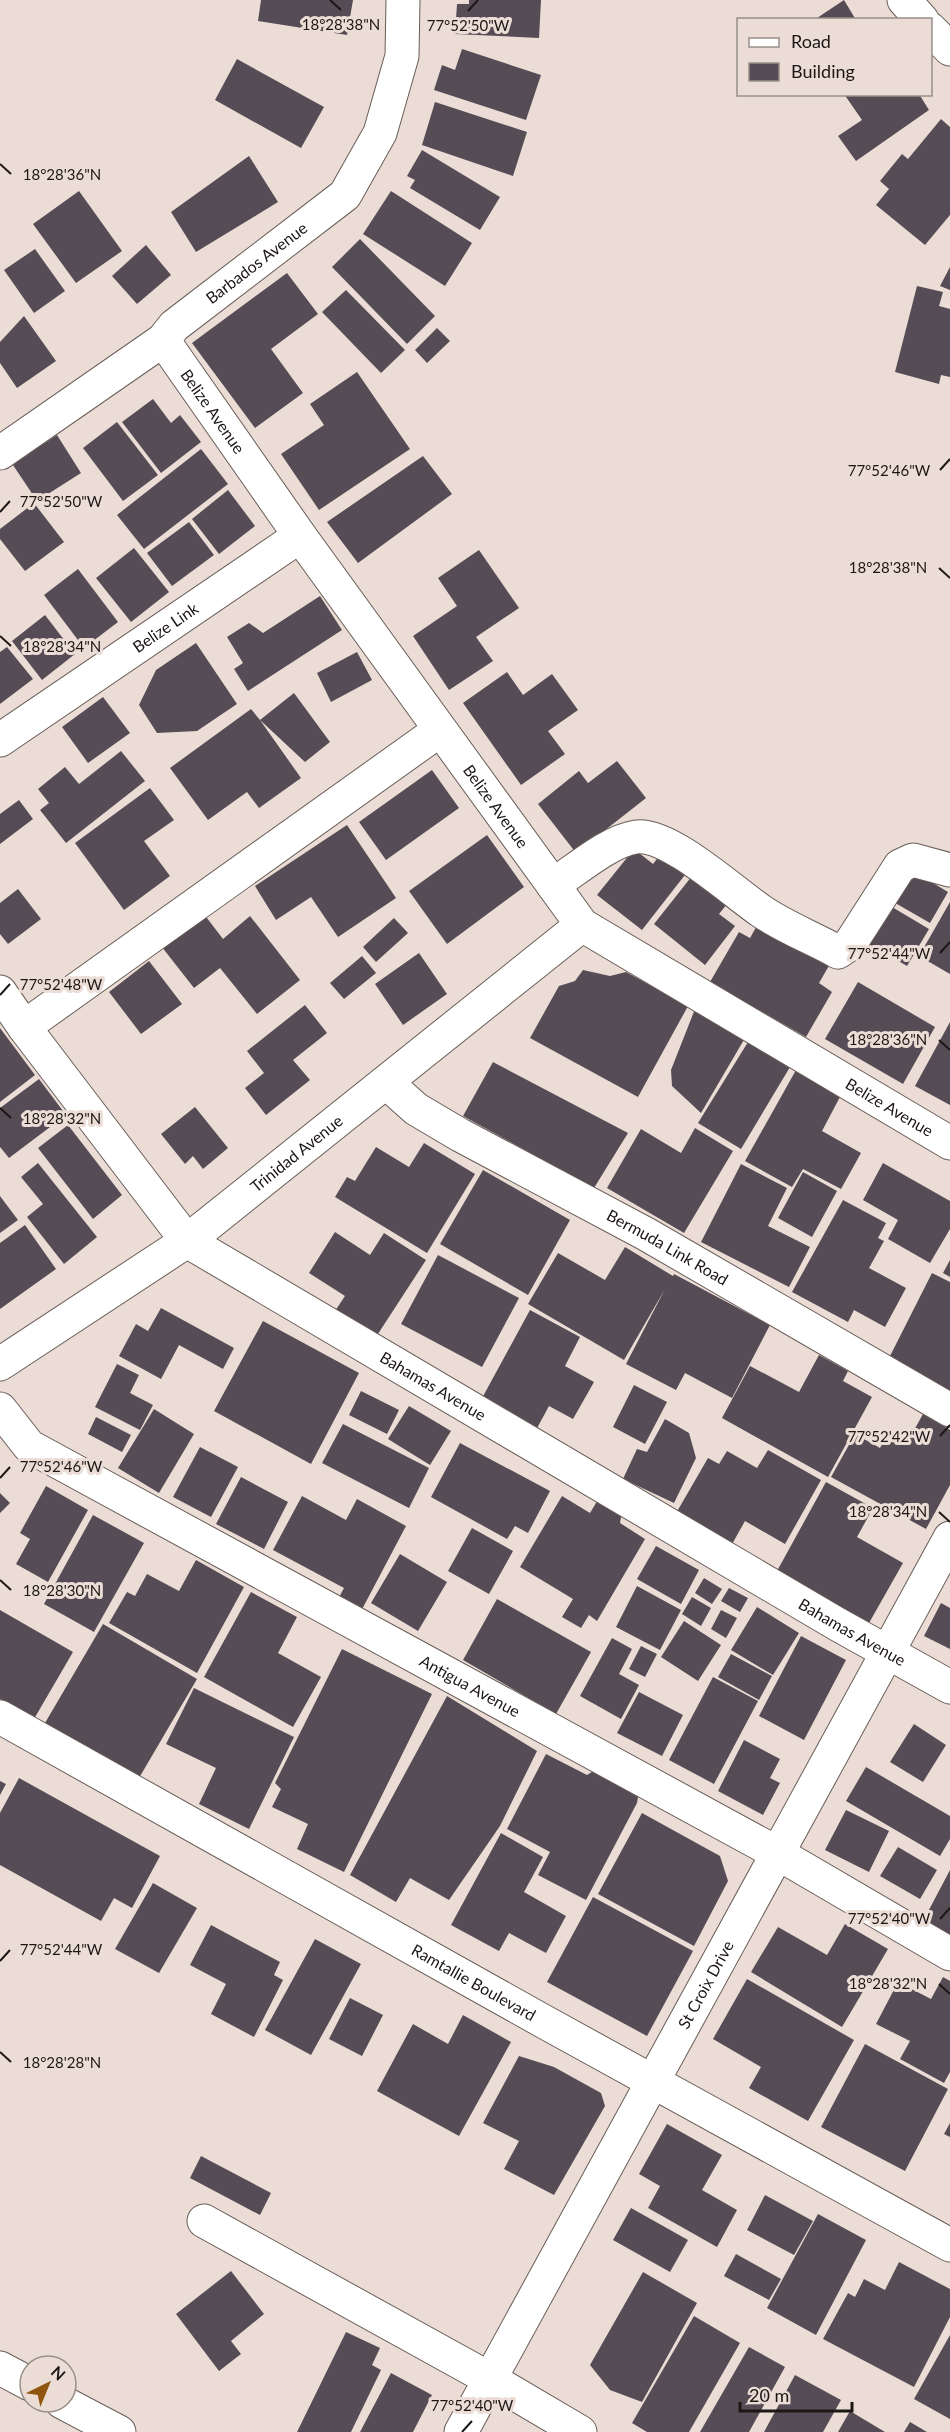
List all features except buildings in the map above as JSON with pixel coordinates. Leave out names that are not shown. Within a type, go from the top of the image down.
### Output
[{"type":"street","name":"Barbados Avenue","points":[[0,453],[163,340],[174,326],[345,195],[380,133],[402,56],[403,0]]},
{"type":"street","points":[[904,0],[920,18]]},
{"type":"street","points":[[932,31],[950,50]]},
{"type":"street","name":"Belize Avenue","points":[[163,340],[300,536],[582,925],[950,1143]]},
{"type":"street","name":"Belize Link","points":[[0,740],[300,536]]},
{"type":"street","points":[[24,1027],[440,730]]},
{"type":"street","points":[[553,885],[619,842],[638,836],[656,839],[694,862],[762,912],[838,952],[850,944],[900,866],[913,860],[950,870]]},
{"type":"street","name":"Trinidad Avenue","points":[[0,1364],[187,1241],[582,925]]},
{"type":"street","name":"Bahamas Avenue","points":[[0,992],[24,1027],[187,1241],[950,1687]]},
{"type":"street","name":"Bermuda Link Road","points":[[387,1083],[416,1109],[452,1130],[656,1240],[950,1410]]},
{"type":"street","name":"Antigua Avenue","points":[[0,1409],[29,1446],[777,1853],[950,1954]]},
{"type":"street","name":"St Croix Drive","points":[[461,2432],[950,1538]]},
{"type":"street","name":"Ramtallie Boulevard","points":[[0,1718],[950,2245]]},
{"type":"street","points":[[204,2221],[490,2379],[579,2432]]},
{"type":"street","points":[[0,2368],[18,2378]]},
{"type":"street","points":[[78,2412],[109,2430]]}]
